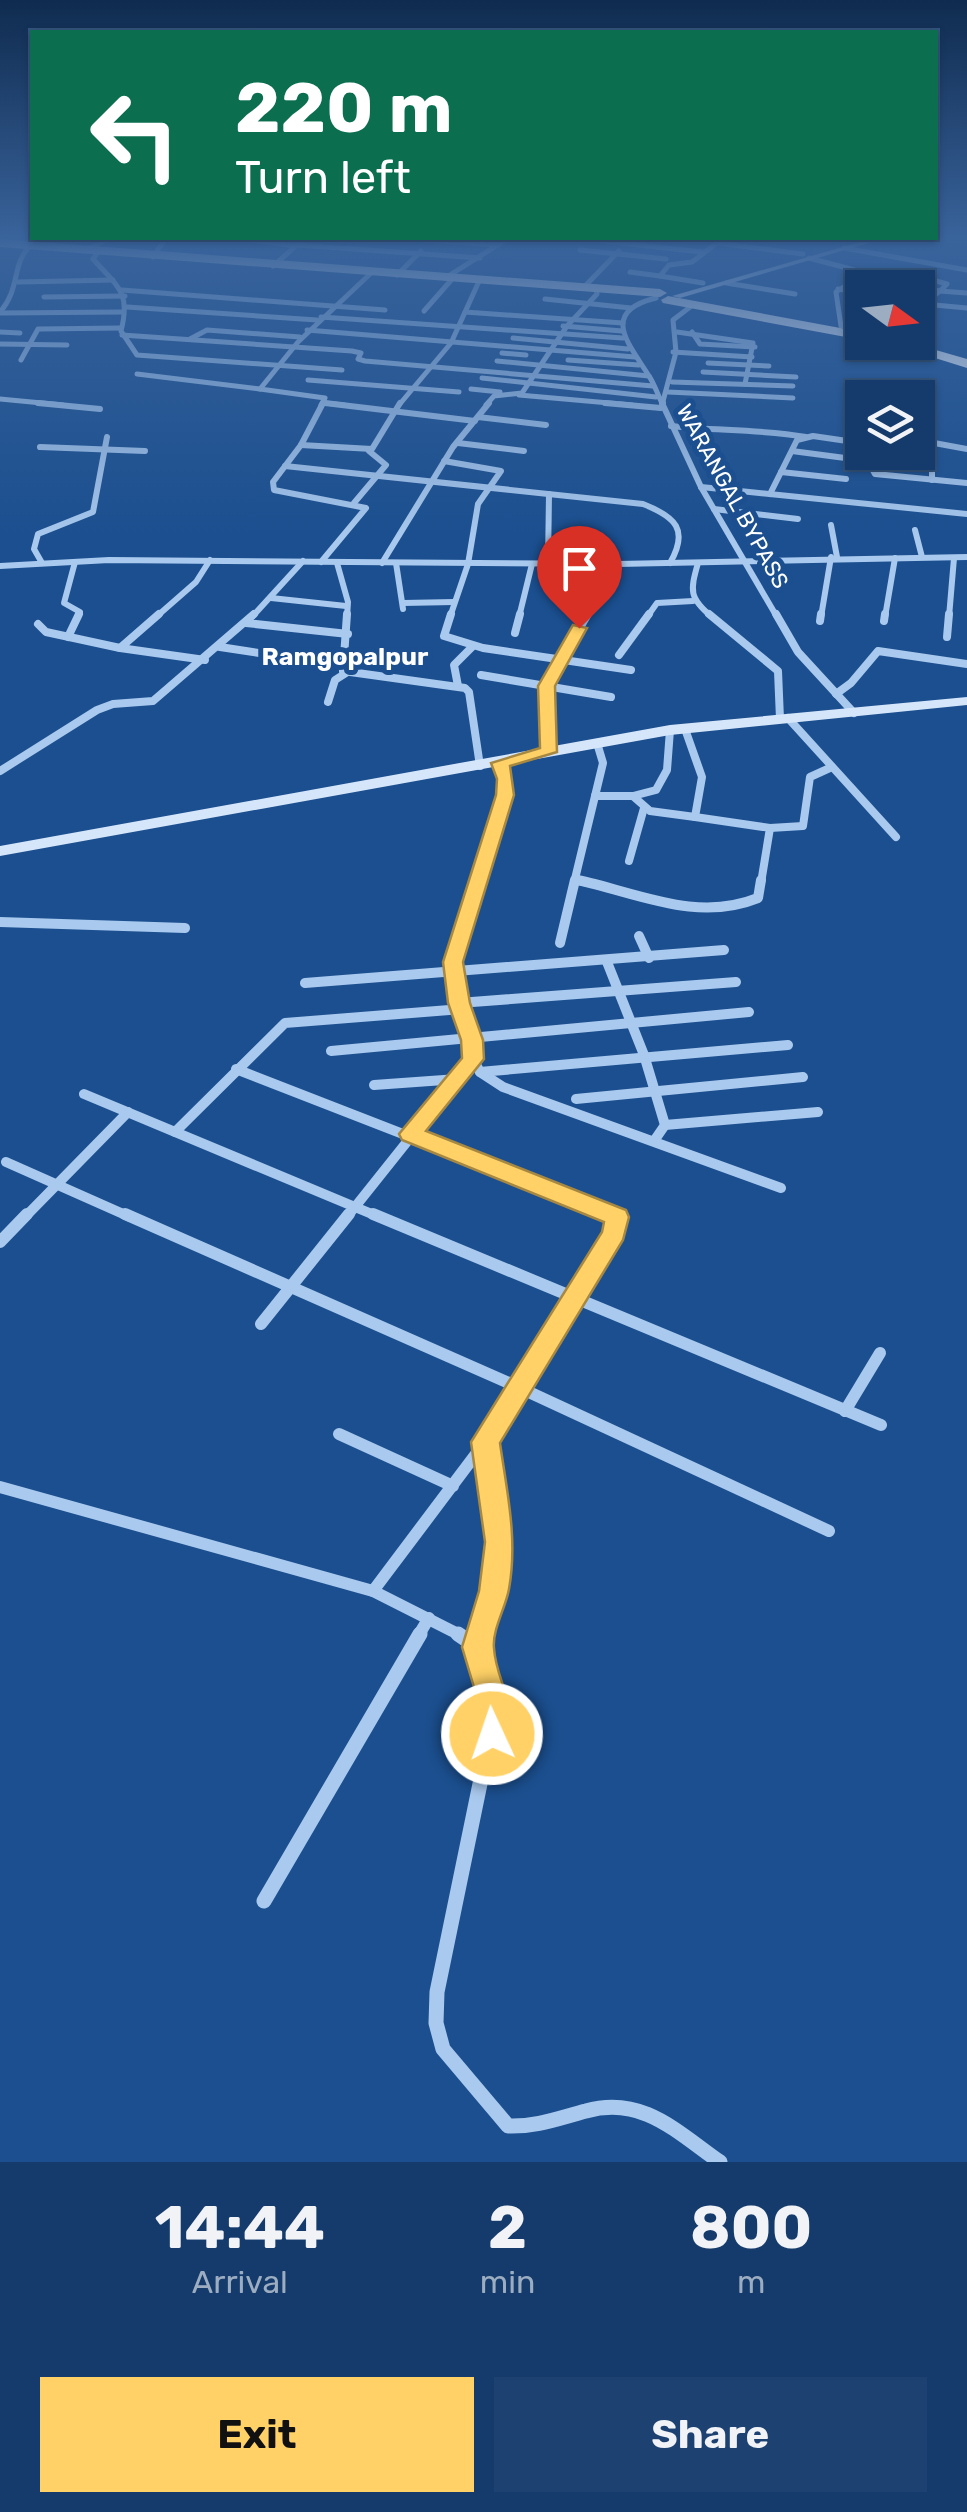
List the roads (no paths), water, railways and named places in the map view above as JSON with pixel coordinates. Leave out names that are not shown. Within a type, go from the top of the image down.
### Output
[{"type":"highway","points":[[935,350],[967,361]]},
{"type":"highway","points":[[935,353],[967,361]]},
{"type":"main road","points":[[3,854],[677,730],[967,701]]},
{"type":"street","points":[[21,360],[32,337]]},
{"type":"street","points":[[125,337],[134,352],[143,356],[342,370]]},
{"type":"street","points":[[172,337],[356,351],[361,353],[360,360],[653,386]]},
{"type":"street","points":[[260,389],[300,337]]},
{"type":"street","points":[[383,337],[639,365]]},
{"type":"street","points":[[369,450],[454,337]]},
{"type":"street","points":[[520,396],[560,337]]},
{"type":"street","name":"WARANGAL BYPASS","points":[[625,337],[628,349],[649,376],[661,408],[743,562],[810,669],[854,713]]},
{"type":"street","points":[[471,390],[661,408],[672,382],[676,337]]},
{"type":"street","points":[[730,337],[747,339],[755,347],[744,384]]},
{"type":"street","points":[[513,338],[628,349]]},
{"type":"street","points":[[0,344],[67,345]]},
{"type":"street","points":[[488,370],[504,350]]},
{"type":"street","points":[[673,352],[769,366]]},
{"type":"street","points":[[550,355],[634,357]]},
{"type":"street","points":[[497,361],[649,376]]},
{"type":"street","points":[[708,363],[751,361]]},
{"type":"street","points":[[703,372],[796,377]]},
{"type":"street","points":[[137,374],[321,396],[325,403]]},
{"type":"street","points":[[482,378],[656,397]]},
{"type":"street","points":[[308,380],[459,392]]},
{"type":"street","points":[[672,382],[793,386]]},
{"type":"street","points":[[668,392],[794,398]]},
{"type":"street","points":[[382,562],[444,461],[492,398],[504,394]]},
{"type":"street","points":[[0,399],[100,409]]},
{"type":"street","points":[[325,403],[546,425]]},
{"type":"street","points":[[321,562],[364,512],[364,506],[274,490],[273,482],[301,445],[325,403]]},
{"type":"street","points":[[671,426],[738,432],[756,428],[845,441]]},
{"type":"street","points":[[770,494],[797,440],[806,436]]},
{"type":"street","points":[[42,564],[34,549],[38,534],[93,512],[107,437]]},
{"type":"street","points":[[458,442],[524,451]]},
{"type":"street","points":[[935,443],[967,449]]},
{"type":"street","points":[[301,445],[369,450],[386,465],[354,503]]},
{"type":"street","points":[[40,447],[145,450]]},
{"type":"street","points":[[792,450],[845,454]]},
{"type":"street","points":[[444,461],[500,468],[476,510],[468,564],[444,636],[473,646],[631,670]]},
{"type":"street","points":[[285,466],[643,504],[660,510],[682,540],[670,563]]},
{"type":"street","points":[[872,470],[967,483]]},
{"type":"street","points":[[932,470],[932,480]]},
{"type":"street","points":[[781,472],[846,480]]},
{"type":"street","points":[[701,487],[967,514]]},
{"type":"street","points":[[548,564],[549,494]]},
{"type":"street","points":[[714,509],[798,519]]},
{"type":"street","points":[[820,621],[834,557],[831,526]]},
{"type":"street","points":[[916,530],[922,557]]},
{"type":"street","points":[[0,566],[210,560],[618,564],[967,557]]},
{"type":"street","points":[[884,621],[895,558]]},
{"type":"street","points":[[947,637],[954,558]]},
{"type":"street","points":[[120,648],[196,582],[210,560]]},
{"type":"street","points":[[68,637],[80,612],[64,603],[74,562]]},
{"type":"street","points":[[0,771],[97,710],[113,704],[153,701],[246,623],[303,562]]},
{"type":"street","points":[[336,563],[346,606],[348,634],[342,651],[345,669]]},
{"type":"street","points":[[396,563],[403,606],[454,602]]},
{"type":"street","points":[[698,563],[690,590],[693,601],[778,670],[784,719],[896,838]]},
{"type":"street","points":[[515,633],[532,564]]},
{"type":"street","points":[[548,752],[546,686],[618,564]]},
{"type":"street","points":[[271,598],[346,606]]},
{"type":"street","points":[[619,654],[658,603],[693,601]]},
{"type":"street","points":[[246,623],[348,634]]},
{"type":"street","points":[[38,624],[41,630],[68,637],[205,660]]},
{"type":"street","points":[[458,686],[454,665],[473,646]]},
{"type":"street","points":[[220,647],[458,686],[469,692],[480,766]]},
{"type":"street","points":[[836,694],[878,652],[967,664]]},
{"type":"street","points":[[328,702],[335,680],[345,669]]},
{"type":"street","points":[[481,675],[611,697]]},
{"type":"street","points":[[595,796],[649,796],[666,778],[677,730]]},
{"type":"street","points":[[677,730],[702,777],[695,817]]},
{"type":"street","points":[[560,943],[604,756],[597,743]]},
{"type":"street","points":[[500,763],[506,779],[505,795],[452,974],[472,1040],[473,1059],[480,1072],[503,1087],[782,1188]]},
{"type":"street","points":[[634,797],[644,808],[792,829],[803,826],[810,777],[832,767]]},
{"type":"street","points":[[629,861],[644,808]]},
{"type":"street","points":[[576,880],[596,883],[617,894],[708,906],[752,902],[760,894],[770,828]]},
{"type":"street","points":[[0,922],[185,928]]},
{"type":"street","points":[[639,936],[649,958]]},
{"type":"street","points":[[304,983],[724,950]]},
{"type":"street","points":[[606,962],[644,1055],[665,1126]]},
{"type":"street","points":[[175,1132],[273,1031],[299,1019],[736,982]]},
{"type":"street","points":[[331,1051],[749,1012]]},
{"type":"street","points":[[480,1072],[788,1044]]},
{"type":"street","points":[[261,1324],[473,1059]]},
{"type":"street","points":[[236,1070],[617,1217],[614,1233],[485,1442],[372,1591]]},
{"type":"street","points":[[576,1100],[803,1078]]},
{"type":"street","points":[[374,1086],[458,1079]]},
{"type":"street","points":[[84,1094],[881,1426]]},
{"type":"street","points":[[0,1242],[128,1112]]},
{"type":"street","points":[[654,1141],[665,1126],[818,1112]]},
{"type":"street","points":[[6,1162],[518,1387],[829,1531]]},
{"type":"street","points":[[846,1410],[880,1353]]},
{"type":"street","points":[[339,1434],[453,1486]]},
{"type":"street","points":[[485,1442],[500,1542],[494,1591],[478,1647],[492,1694],[494,1716],[437,1992],[436,2023],[443,2049],[508,2126],[525,2129],[613,2106],[634,2107],[720,2162]]},
{"type":"street","points":[[0,1487],[372,1591],[478,1647]]},
{"type":"street","points":[[264,1902],[429,1618]]},
{"type":"district","name":"Ramgopalpur","points":[[345,656]]}]
